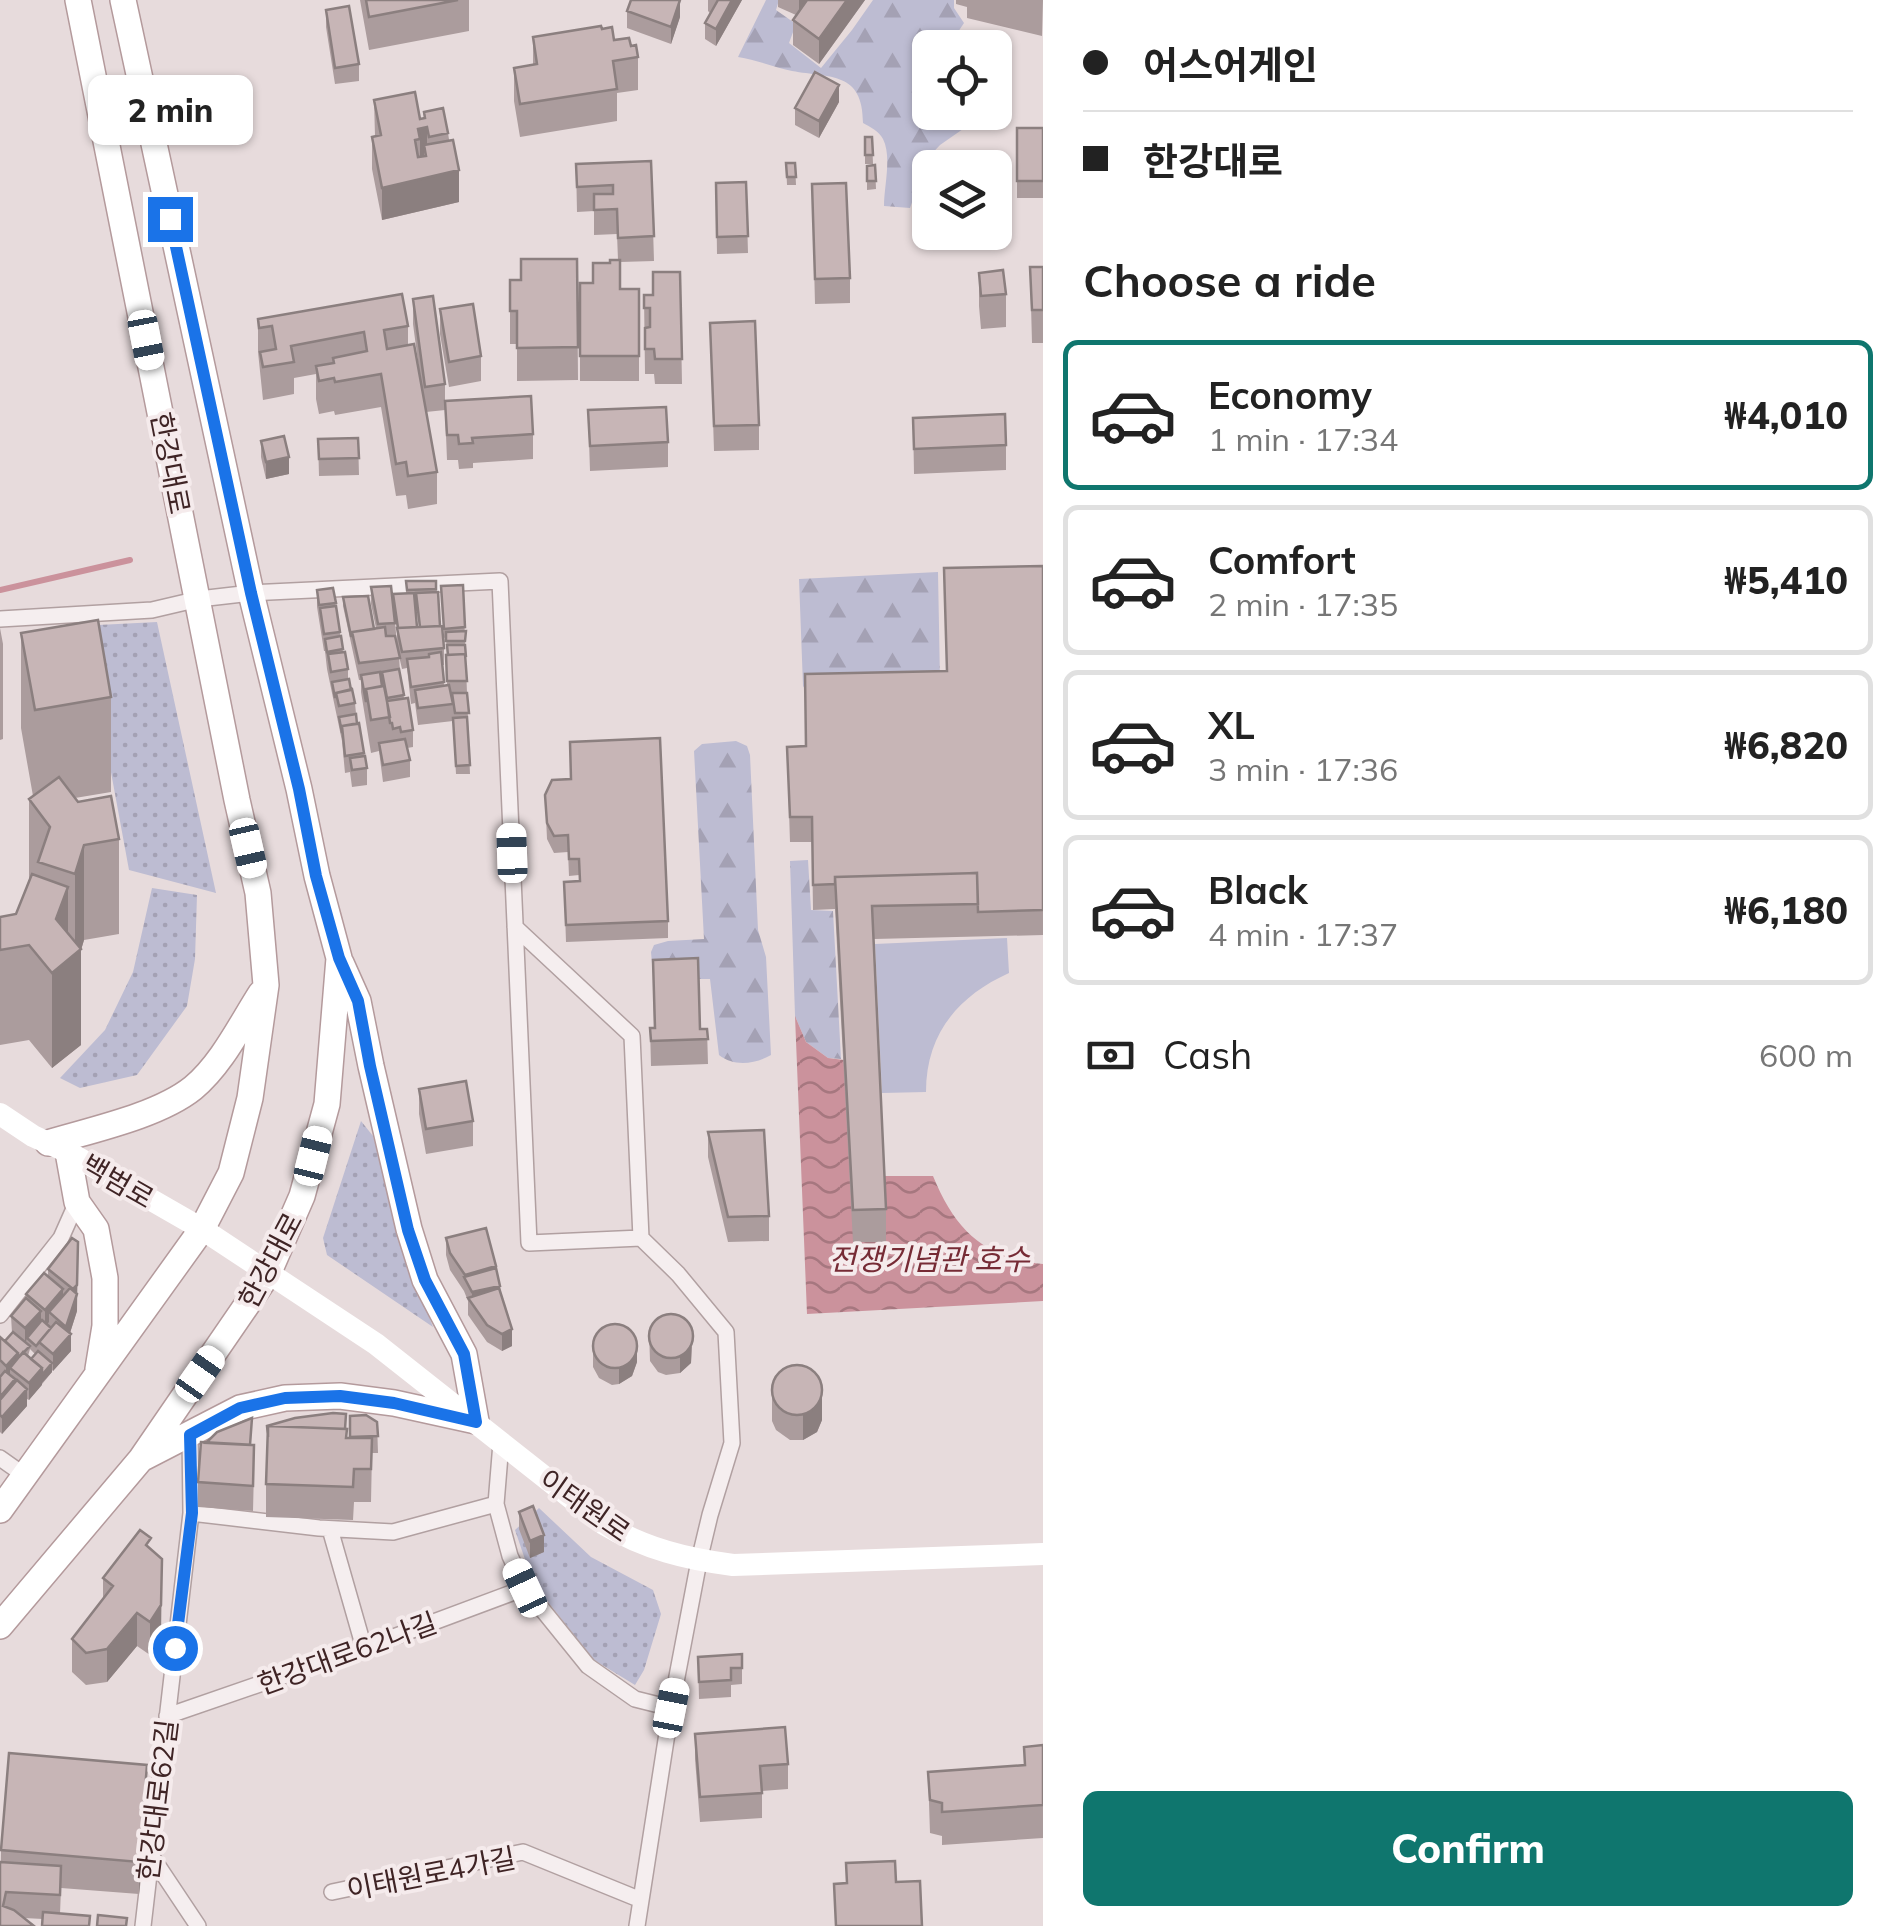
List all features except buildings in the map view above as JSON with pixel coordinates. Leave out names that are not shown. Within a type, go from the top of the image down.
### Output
[{"type":"main road","name":"한강대로","points":[[0,1510],[202,1229],[230,1173],[250,1098],[266,985],[258,894],[78,0]]},
{"type":"main road","name":"한강대로","points":[[0,1626],[141,1459],[268,1274],[302,1196],[327,1104],[339,958],[316,876],[251,593],[122,0]]},
{"type":"main road","points":[[141,1459],[240,1408],[285,1398],[340,1396],[394,1403],[476,1422],[464,1354],[430,1291],[408,1230],[358,1001],[339,958]]},
{"type":"main road","points":[[0,1132],[50,1144],[156,1109],[193,1088],[220,1058],[266,985]]},
{"type":"main road","name":"백범로","points":[[0,1120],[202,1229]]},
{"type":"main road","points":[[50,1144],[96,1230],[104,1278],[104,1326],[98,1372]]},
{"type":"main road","name":"이태원로","points":[[202,1229],[376,1344],[589,1512],[620,1534],[650,1548],[699,1561],[753,1565],[1043,1554]]},
{"type":"street","points":[[0,618],[152,610],[198,599],[251,593],[500,581],[529,1243],[641,1238]]},
{"type":"street","points":[[515,926],[632,1036],[641,1238],[678,1274],[726,1332],[732,1443],[699,1561],[637,1926]]},
{"type":"street","points":[[0,1315],[61,1238],[78,1202]]},
{"type":"street","name":"한강대로62길","points":[[142,1926],[192,1513],[190,1435]]},
{"type":"street","points":[[502,1443],[496,1504],[510,1556],[525,1588],[588,1666],[635,1698],[671,1708]]},
{"type":"street","points":[[0,1458],[24,1476]]},
{"type":"street","points":[[192,1513],[393,1532],[496,1504]]},
{"type":"street","points":[[330,1528],[364,1648]]},
{"type":"street","name":"한강대로62나길","points":[[167,1716],[525,1588]]},
{"type":"street","name":"이태원로4가길","points":[[332,1892],[524,1852],[641,1900]]},
{"type":"street","points":[[150,1854],[198,1926]]},
{"type":"green space","points":[[766,0],[779,0],[776,10],[796,24],[789,43],[821,68],[873,0],[954,0],[954,8],[964,23],[959,30],[912,30],[912,130],[962,130],[935,150],[912,150],[910,208],[884,206],[886,146],[879,134],[863,123],[862,106],[851,86],[831,77],[738,57]]},
{"type":"green space","points":[[938,572],[940,681],[806,691],[799,579]]},
{"type":"green space","points":[[157,622],[216,893],[129,870],[99,707],[59,627]]},
{"type":"green space","points":[[736,741],[747,746],[750,755],[758,930],[766,957],[771,1055],[745,1063],[719,1055],[710,979],[659,979],[653,975],[651,952],[654,945],[668,941],[704,939],[694,751],[702,744]]},
{"type":"green space","points":[[808,860],[811,910],[833,911],[841,1059],[828,1058],[806,1042],[795,1016],[790,861]]},
{"type":"green space","points":[[152,888],[197,895],[195,959],[187,1006],[137,1075],[80,1088],[60,1078],[105,1030],[133,972]]},
{"type":"green space","points":[[1007,938],[1009,973],[975,993],[948,1019],[932,1052],[926,1092],[882,1093],[875,944]]},
{"type":"green space","points":[[361,1121],[373,1136],[410,1266],[433,1327],[327,1255],[323,1238]]},
{"type":"green space","points":[[539,1508],[591,1557],[653,1590],[661,1614],[644,1670],[635,1685],[594,1660],[533,1583],[515,1530]]},
{"type":"water","name":"전쟁기념관 호수","points":[[795,1016],[806,1042],[828,1058],[844,1060],[883,1176],[933,1176],[951,1212],[974,1238],[1004,1255],[1043,1264],[1043,1301],[807,1314]]},
{"type":"waterway","points":[[0,590],[130,560]]},
{"type":"route","points":[[170,219],[316,876],[339,958],[358,1001],[408,1230],[425,1280],[464,1354],[476,1422],[394,1403],[340,1396],[285,1398],[240,1408],[190,1435],[192,1513],[175,1648]]}]
